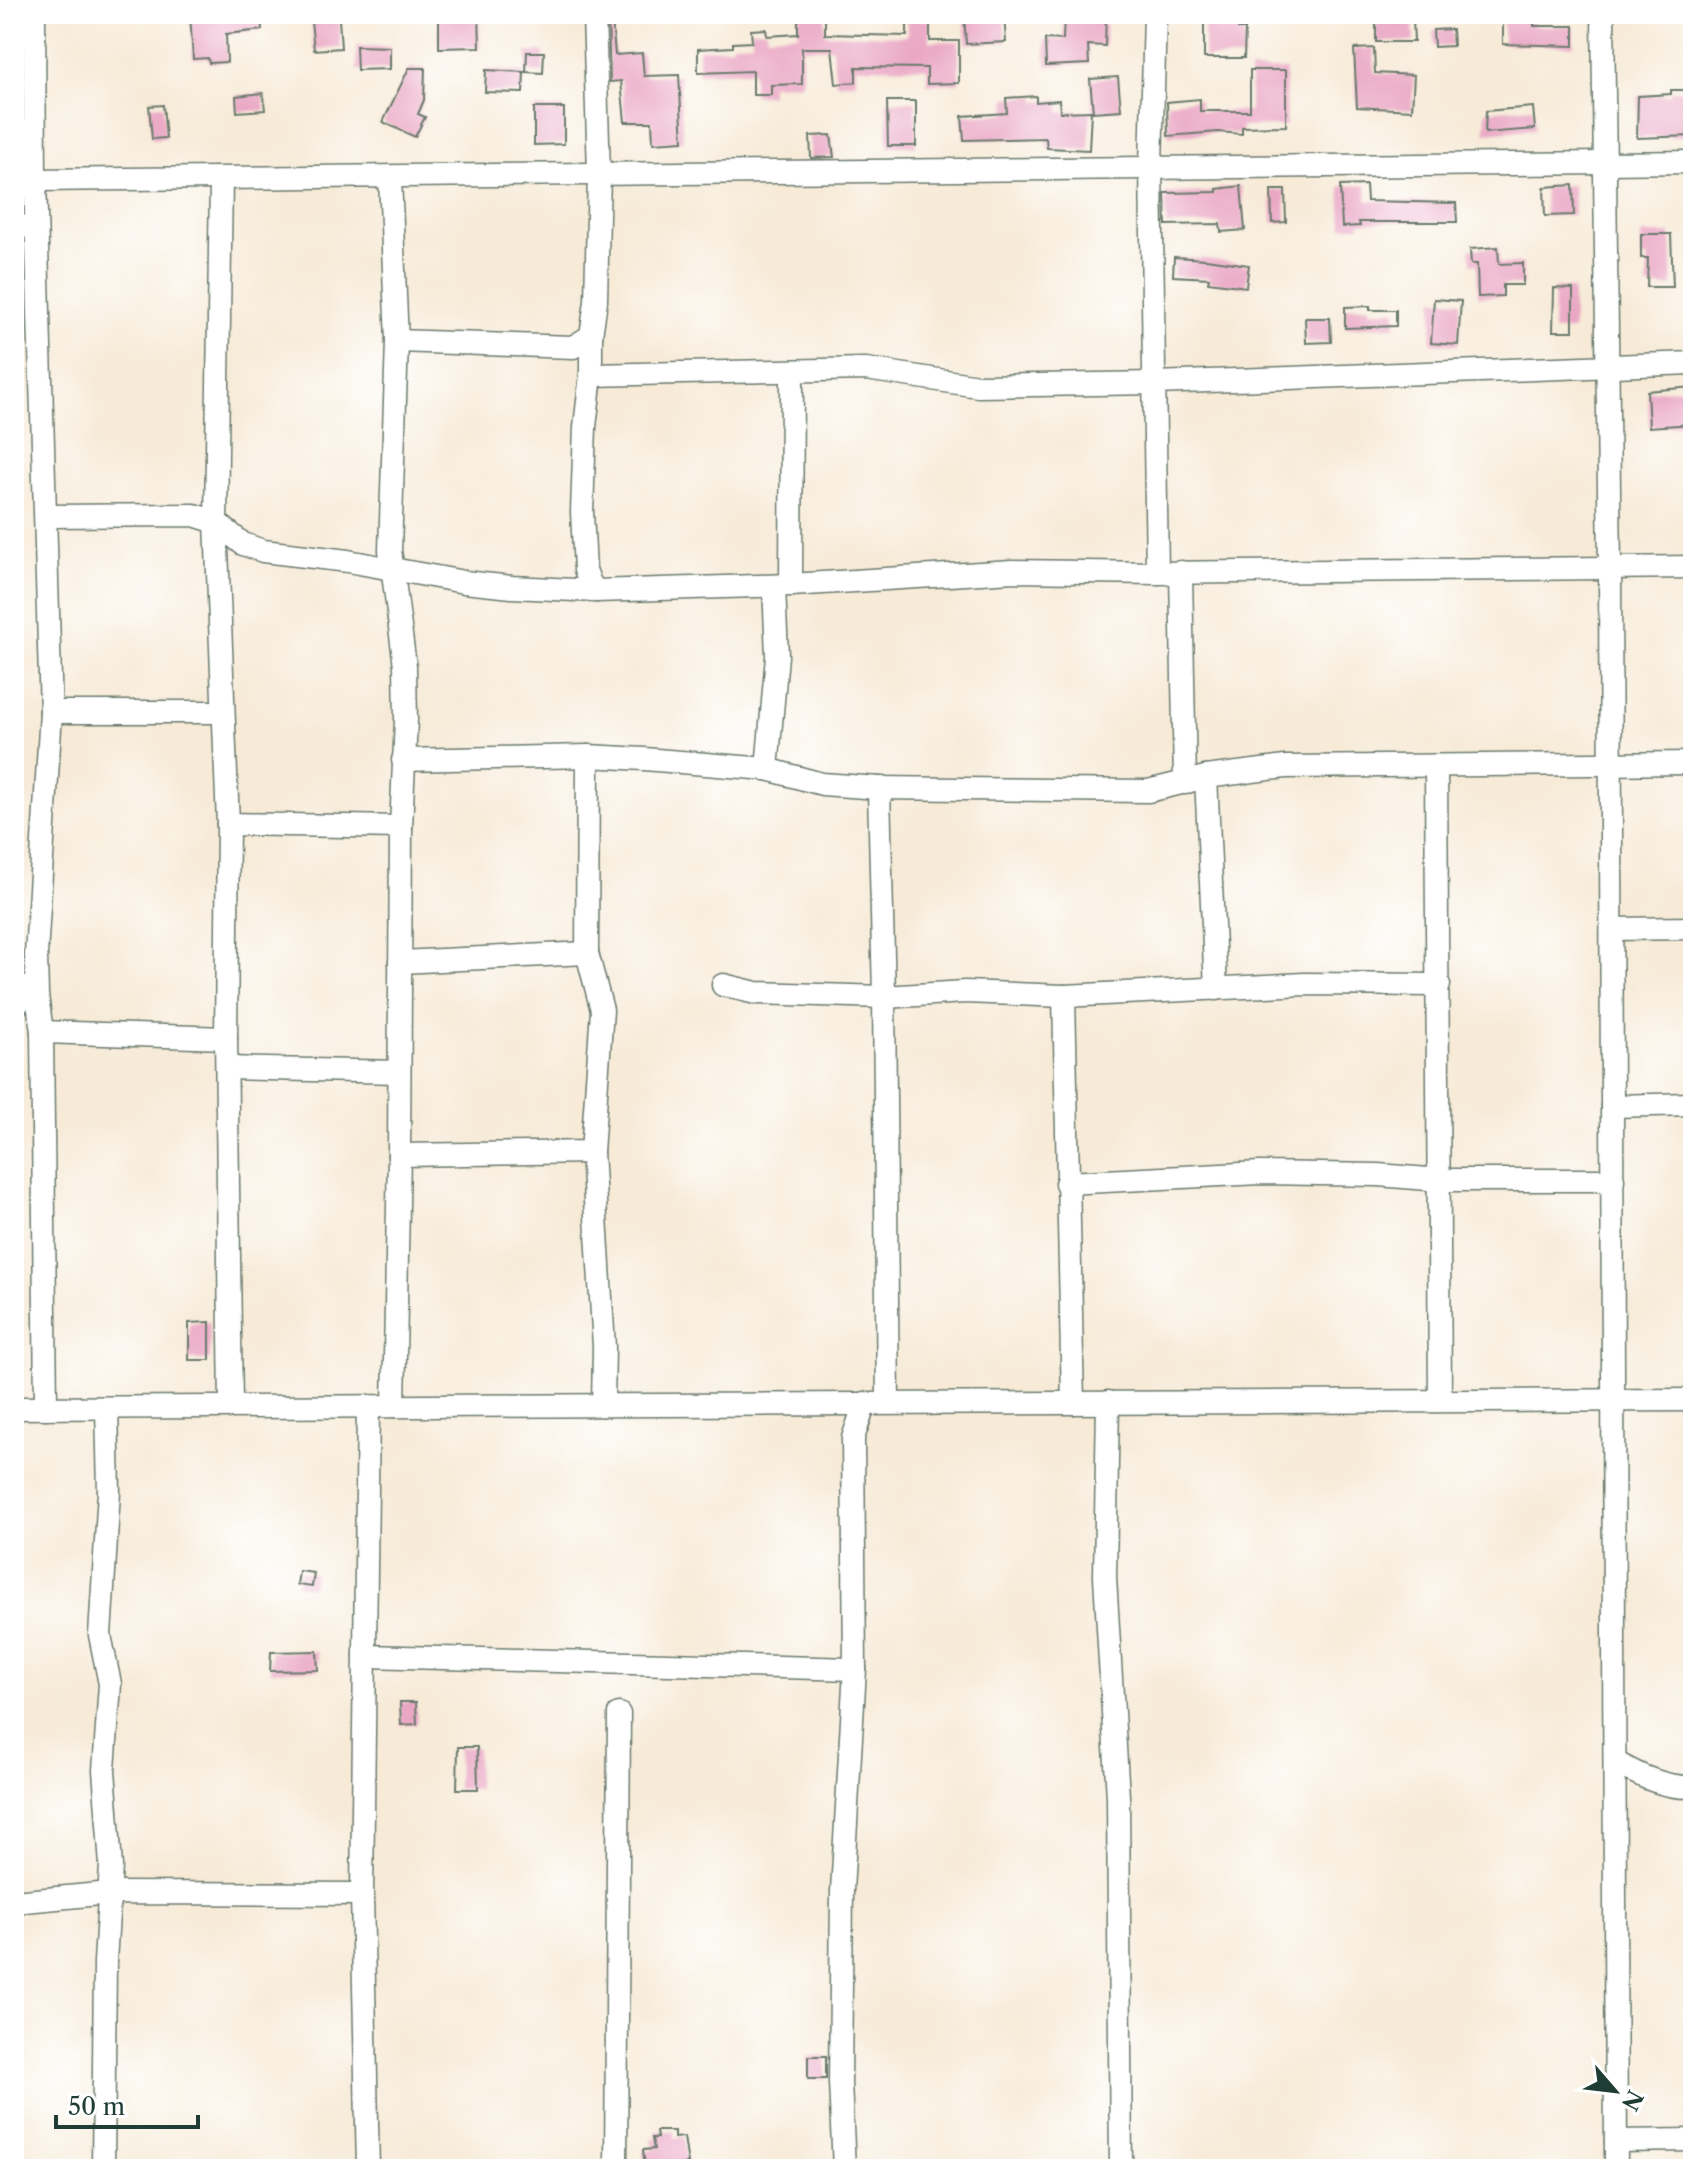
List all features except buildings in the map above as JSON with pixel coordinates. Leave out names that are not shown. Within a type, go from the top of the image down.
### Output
[{"type":"street","points":[[34,14],[35,180],[25,227],[46,516],[51,712],[36,980],[42,1032],[46,1408]]},
{"type":"street","points":[[594,14],[599,173],[596,301],[586,354],[582,512],[585,570],[596,591]]},
{"type":"street","points":[[1155,14],[1151,166],[1157,573]]},
{"type":"street","points":[[1603,14],[1610,570],[1616,2169]]},
{"type":"street","points":[[35,180],[1693,162]]},
{"type":"street","points":[[390,178],[397,341],[389,517],[390,550],[405,666],[406,720],[401,827],[394,1406]]},
{"type":"street","points":[[221,180],[216,522],[228,824],[226,1038],[231,1407]]},
{"type":"street","points":[[397,341],[792,372],[866,369],[978,386],[1156,383],[1693,363]]},
{"type":"street","points":[[767,769],[782,585],[792,372]]},
{"type":"street","points":[[46,516],[194,515],[216,522],[243,544],[263,551],[512,587],[596,591],[782,585],[1012,571],[1157,573],[1693,567]]},
{"type":"street","points":[[1181,572],[1196,780],[1216,989]]},
{"type":"street","points":[[51,712],[222,712]]},
{"type":"street","points":[[403,760],[588,756],[767,769],[822,784],[879,788],[1148,791],[1196,780],[1285,767],[1693,763]]},
{"type":"street","points":[[588,756],[587,953],[602,1010],[592,1152],[604,1347],[603,1405]]},
{"type":"street","points":[[1436,766],[1440,1400]]},
{"type":"street","points":[[844,2169],[840,2082],[842,1891],[855,1669],[853,1438],[876,1403],[884,997],[879,788]]},
{"type":"street","points":[[228,824],[401,827]]},
{"type":"street","points":[[1612,929],[1693,928]]},
{"type":"street","points":[[400,962],[587,953]]},
{"type":"street","points":[[17,999],[36,980]]},
{"type":"street","points":[[723,985],[756,993],[884,997],[965,992],[1064,996],[1304,984],[1439,985]]},
{"type":"street","points":[[1064,996],[1073,1403]]},
{"type":"street","points":[[42,1032],[226,1038]]},
{"type":"street","points":[[227,1068],[399,1072]]},
{"type":"street","points":[[1612,1106],[1693,1104]]},
{"type":"street","points":[[399,1155],[592,1152]]},
{"type":"street","points":[[1066,1183],[1260,1173],[1378,1175],[1441,1180],[1613,1180]]},
{"type":"street","points":[[14,1408],[1693,1400]]},
{"type":"street","points":[[1108,1402],[1105,1577],[1118,1797],[1121,2169]]},
{"type":"street","points":[[825,1404],[853,1438]]},
{"type":"street","points":[[368,1406],[362,1894],[368,2169]]},
{"type":"street","points":[[103,2169],[105,1962],[111,1866],[104,1770],[110,1684],[100,1635],[109,1492],[107,1408]]},
{"type":"street","points":[[365,1656],[855,1669]]},
{"type":"street","points":[[616,2169],[619,1714]]},
{"type":"street","points":[[1615,1762],[1643,1777],[1675,1788],[1693,1787]]},
{"type":"street","points":[[14,1902],[110,1893],[362,1894]]},
{"type":"street","points":[[1616,2141],[1693,2140]]}]
